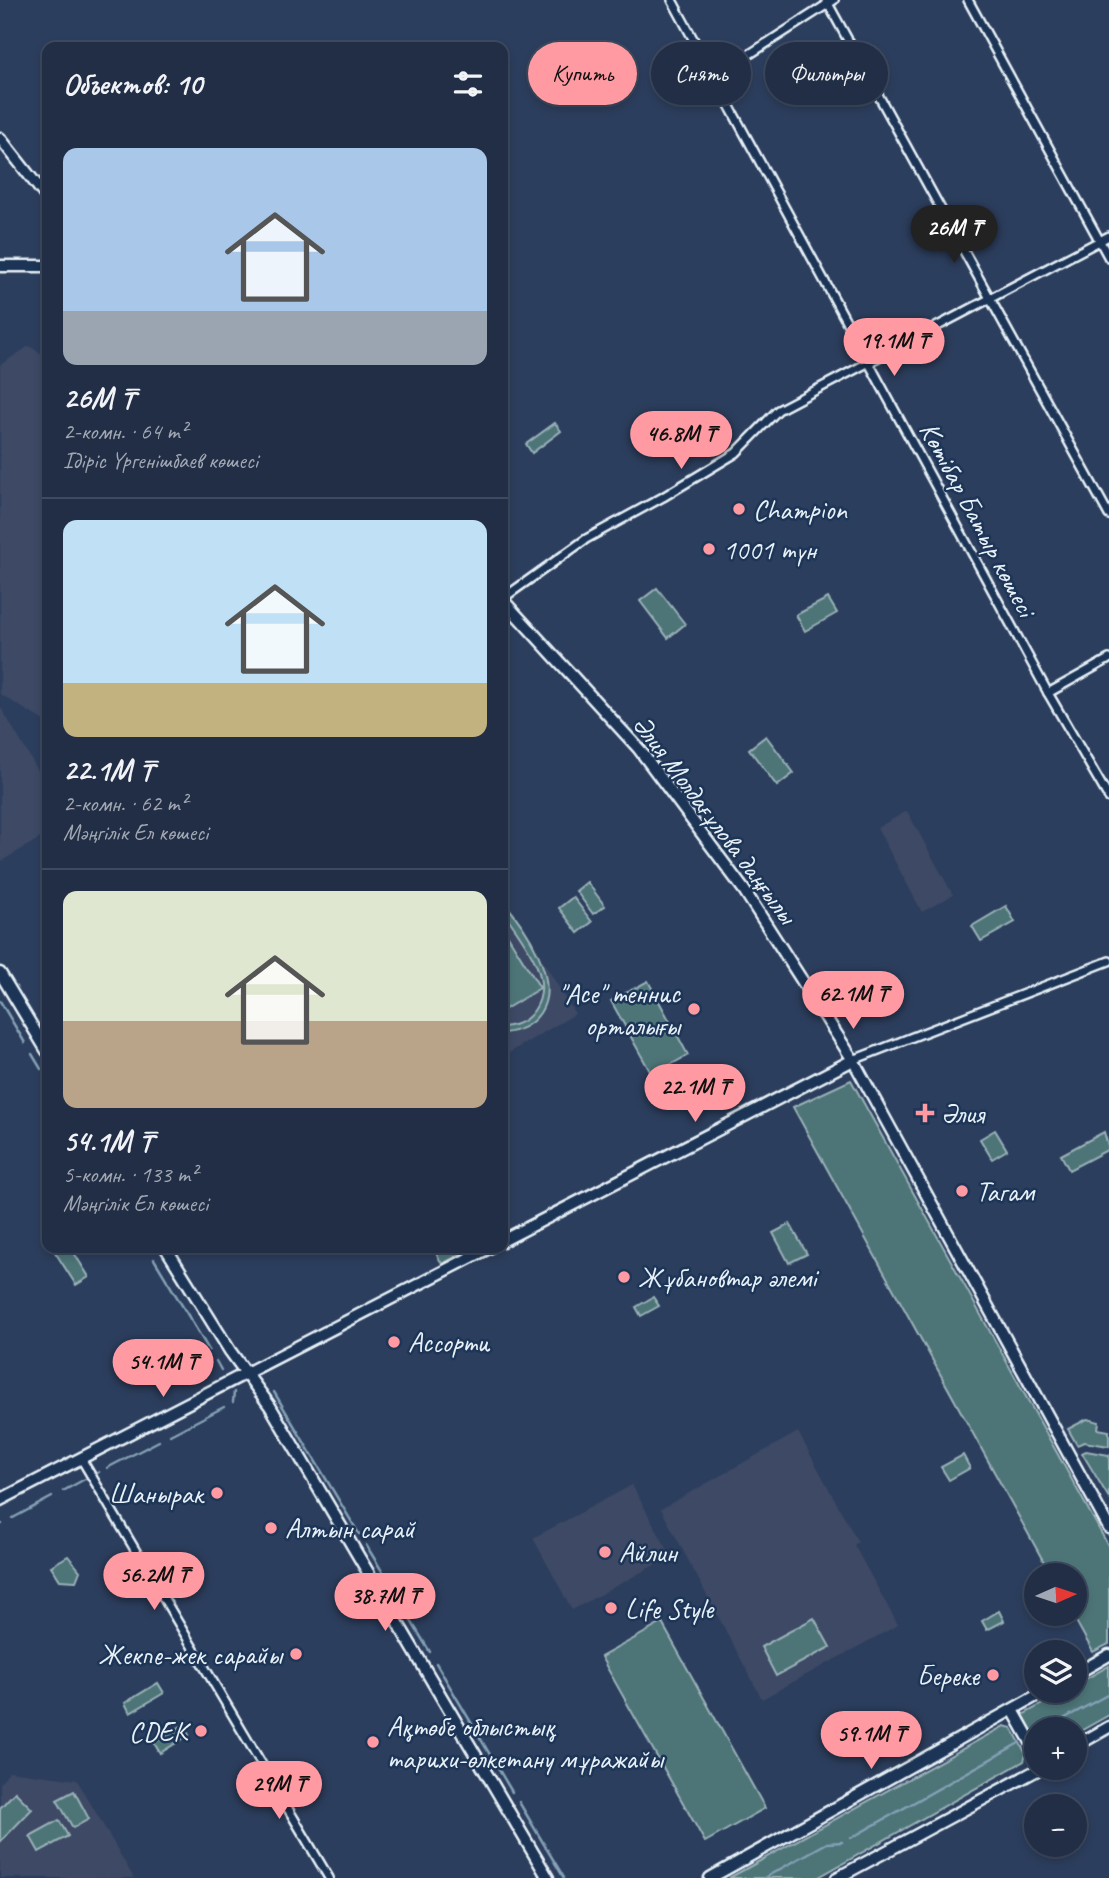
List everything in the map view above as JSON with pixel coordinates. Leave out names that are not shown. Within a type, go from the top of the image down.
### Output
[{"type":"street","name":"Көтібар Батыр көшесі","points":[[672,0],[695,42]]},
{"type":"street","points":[[968,0],[1109,258]]},
{"type":"street","points":[[751,53],[829,1],[989,301],[1109,515]]},
{"type":"street","name":"Көтібар Батыр көшесі","points":[[729,105],[1048,693],[1109,798]]},
{"type":"street","points":[[0,138],[42,192]]},
{"type":"street","points":[[508,595],[586,538],[663,497],[736,453],[778,410],[1109,236]]},
{"type":"street","points":[[0,265],[42,266]]},
{"type":"street","name":"Әлия Молдағұлова даңғылы","points":[[508,606],[630,739],[675,795],[744,890],[853,1060],[1109,1528]]},
{"type":"street","points":[[1048,693],[1109,659]]},
{"type":"street","points":[[508,1238],[853,1060],[1109,961]]},
{"type":"street","points":[[0,973],[42,1043]]},
{"type":"street","points":[[169,1253],[283,1428],[548,1878]]},
{"type":"street","points":[[0,1500],[479,1253]]},
{"type":"street","points":[[82,1460],[330,1878]]},
{"type":"street","points":[[1087,1668],[1109,1655]]},
{"type":"street","points":[[710,1878],[1025,1703]]},
{"type":"street","points":[[1013,1710],[1024,1730]]},
{"type":"street","points":[[1087,1740],[1109,1727]]},
{"type":"street","points":[[837,1878],[1024,1777]]},
{"type":"shaded area","points":[[29,346],[42,354],[42,720],[0,694],[0,365]]},
{"type":"shaded area","points":[[0,706],[42,777],[42,837],[0,862]]},
{"type":"shaded area","points":[[907,811],[953,895],[922,912],[877,828]]},
{"type":"shaded area","points":[[508,903],[575,1014],[508,1053]]},
{"type":"shaded area","points":[[798,1432],[858,1542],[854,1545],[898,1625],[762,1699],[661,1509]]},
{"type":"shaded area","name":"Айлин","points":[[632,1485],[671,1556],[572,1610],[533,1538]]},
{"type":"shaded area","points":[[9,1771],[77,1780],[134,1878],[0,1878],[0,1784]]},
{"type":"green space","points":[[555,423],[561,431],[532,453],[526,444]]},
{"type":"green space","points":[[657,588],[685,624],[668,638],[640,601]]},
{"type":"green space","points":[[828,598],[837,613],[805,631],[796,615]]},
{"type":"green space","points":[[766,736],[794,773],[777,786],[749,749]]},
{"type":"green space","points":[[587,882],[605,906],[593,914],[576,891]]},
{"type":"green space","points":[[573,897],[592,922],[578,933],[559,908]]},
{"type":"green space","points":[[1006,906],[1015,922],[981,941],[972,926]]},
{"type":"green space","points":[[508,908],[530,938],[544,970],[547,985],[546,1000],[536,1018],[523,1028],[508,1032],[508,1026],[529,1017],[540,996],[538,970],[508,918]]},
{"type":"green space","points":[[508,936],[540,988],[508,1007]]},
{"type":"green space","points":[[648,981],[688,1055],[652,1075],[611,1001]]},
{"type":"green space","points":[[851,1080],[1109,1547],[1109,1644],[1093,1652],[1079,1626],[1087,1626],[1087,1563],[1044,1563],[793,1107]]},
{"type":"green space","points":[[995,1130],[1007,1150],[992,1159],[980,1139]]},
{"type":"green space","points":[[1104,1132],[1109,1149],[1069,1170],[1061,1155]]},
{"type":"green space","points":[[790,1224],[807,1254],[789,1263],[773,1233]]},
{"type":"green space","points":[[56,1253],[74,1253],[89,1277],[76,1285]]},
{"type":"green space","points":[[436,1253],[463,1253],[442,1264]]},
{"type":"green space","points":[[653,1297],[659,1306],[641,1316],[636,1307]]},
{"type":"green space","points":[[1087,1419],[1099,1422],[1098,1429],[1109,1431],[1109,1446],[1084,1442],[1077,1445],[1068,1429]]},
{"type":"green space","points":[[1086,1451],[1109,1455],[1109,1498],[1082,1453]]},
{"type":"green space","points":[[963,1455],[970,1468],[949,1480],[941,1467]]},
{"type":"green space","points":[[68,1556],[80,1571],[76,1581],[60,1580],[51,1566]]},
{"type":"green space","points":[[999,1611],[1004,1621],[987,1630],[982,1621]]},
{"type":"green space","points":[[814,1618],[830,1647],[776,1676],[761,1647]]},
{"type":"green space","points":[[662,1623],[765,1808],[705,1842],[601,1657]]},
{"type":"green space","points":[[1109,1666],[1109,1715],[1087,1727],[1087,1717],[1024,1717],[1024,1722],[1021,1716],[1044,1703],[1087,1703],[1087,1678]]},
{"type":"green space","points":[[158,1683],[164,1693],[130,1713],[125,1703]]},
{"type":"green space","points":[[183,1725],[189,1735],[160,1753],[154,1743]]},
{"type":"green space","points":[[1004,1726],[1012,1728],[1024,1750],[1024,1761],[817,1878],[729,1878]]},
{"type":"green space","points":[[74,1791],[89,1819],[73,1828],[57,1800]]},
{"type":"green space","points":[[15,1792],[32,1809],[0,1842],[0,1808]]},
{"type":"green space","points":[[59,1820],[68,1836],[39,1852],[30,1836]]},
{"type":"waterway","points":[[0,1001],[25,1043]]},
{"type":"waterway","points":[[32,1054],[41,1069]]},
{"type":"waterway","points":[[154,1259],[209,1350]]},
{"type":"waterway","points":[[216,1361],[221,1370]]},
{"type":"waterway","points":[[233,1402],[234,1392]]},
{"type":"waterway","points":[[274,1392],[359,1534]]},
{"type":"waterway","points":[[170,1435],[224,1407]]},
{"type":"waterway","points":[[107,1468],[159,1441]]},
{"type":"waterway","points":[[63,1491],[85,1479]]},
{"type":"waterway","points":[[13,1518],[52,1497]]},
{"type":"waterway","points":[[366,1545],[385,1576]]},
{"type":"waterway","points":[[394,1593],[430,1652]]},
{"type":"waterway","points":[[436,1663],[512,1792]]},
{"type":"waterway","points":[[1067,1717],[1109,1694]]},
{"type":"waterway","points":[[851,1838],[1019,1743]]},
{"type":"waterway","points":[[519,1802],[564,1878]]},
{"type":"waterway","points":[[764,1878],[827,1843],[842,1842]]},
{"type":"place","name":"Champion","points":[[739,509]]},
{"type":"place","name":"1001 түн","points":[[709,549]]},
{"type":"place","name":"\"Ace\" теннис орталығы","points":[[694,1009]]},
{"type":"place","name":"Әлия","points":[[925,1113]]},
{"type":"place","name":"Тагам","points":[[962,1191]]},
{"type":"place","name":"Жұбановтар әлемі","points":[[624,1277]]},
{"type":"place","name":"Ассорти","points":[[394,1342]]},
{"type":"place","name":"Шанырак","points":[[217,1493]]},
{"type":"place","name":"Алтын сарай","points":[[271,1528]]},
{"type":"place","name":"Айлин","points":[[605,1552]]},
{"type":"place","name":"Life Style","points":[[611,1608]]},
{"type":"place","name":"Жекпе-жек сарайы","points":[[296,1654]]},
{"type":"place","name":"Береке","points":[[993,1675]]},
{"type":"place","name":"CDEK","points":[[201,1731]]},
{"type":"place","name":"Ақтөбе облыстық тарихи-өлкетану мұражайы","points":[[373,1742]]}]
